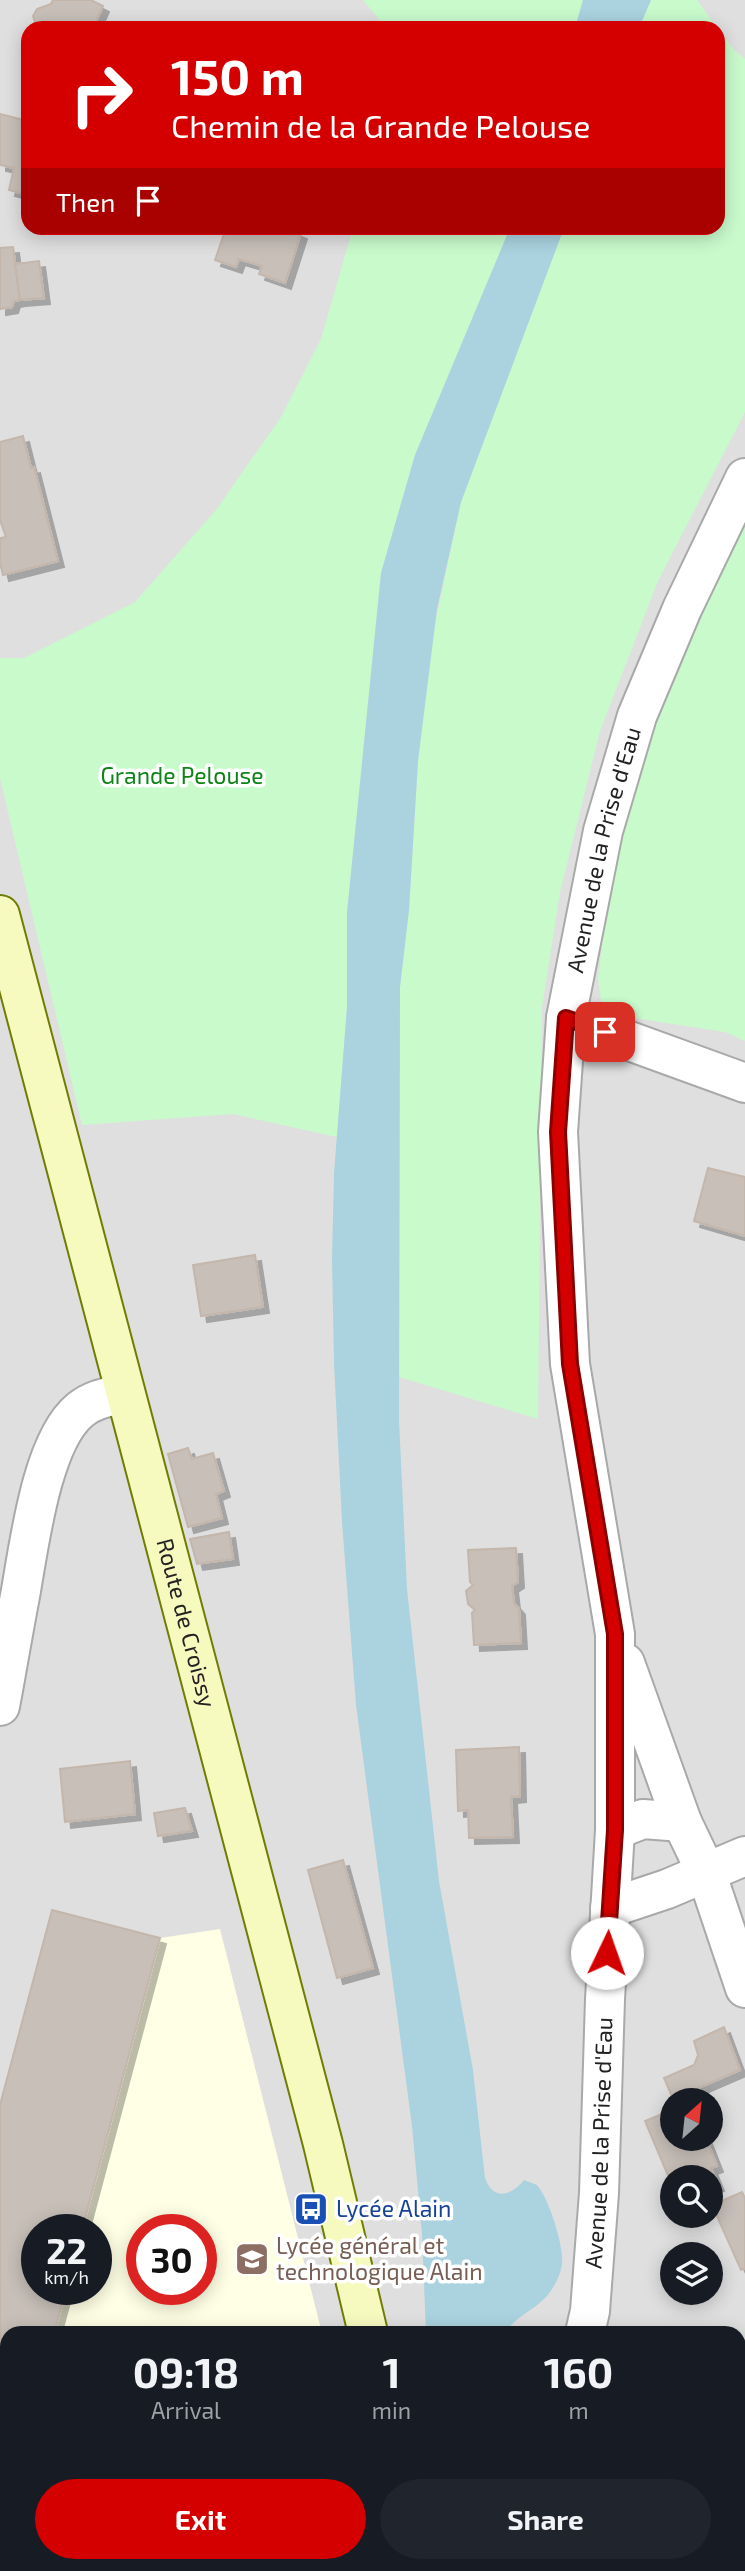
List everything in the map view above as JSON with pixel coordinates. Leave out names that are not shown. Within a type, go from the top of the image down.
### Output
[{"type":"main road","name":"Route de Croissy","points":[[0,915],[323,2144],[366,2326]]},
{"type":"street","name":"Avenue de la Prise d'Eau","points":[[587,2326],[599,2193],[615,1830],[615,1634],[570,1364],[558,1132],[566,1018],[603,831],[637,716],[682,609],[745,478]]},
{"type":"street","points":[[566,1018],[745,1083]]},
{"type":"street","points":[[0,1706],[32,1527],[50,1459],[61,1433],[79,1410],[97,1400],[125,1393]]},
{"type":"street","points":[[615,1634],[682,1822],[706,1872],[745,1988]]},
{"type":"street","points":[[615,1830],[643,1819],[682,1822]]},
{"type":"street","points":[[610,1908],[667,1889],[745,1856]]},
{"type":"shaded area","points":[[0,0],[745,0],[745,2326],[0,2326]]},
{"type":"shaded area","name":"Lycée général et technologique Alain","points":[[52,1910],[160,1938],[220,1929],[320,2326],[0,2326],[0,2105]]},
{"type":"green space","points":[[363,0],[583,0],[577,21],[380,21]]},
{"type":"green space","points":[[651,0],[697,0],[712,21],[642,21]]},
{"type":"green space","points":[[725,38],[745,59],[745,412],[658,581],[600,731],[560,892],[542,1007],[538,1419],[399,1377],[400,987],[409,910],[418,761],[432,638],[461,502],[561,235],[725,235]]},
{"type":"green space","name":"Grande Pelouse","points":[[351,235],[507,235],[415,455],[381,573],[347,913],[347,1007],[337,1137],[233,1114],[82,1125],[0,778],[0,658],[24,658],[135,602],[216,510],[281,417],[321,339]]},
{"type":"green space","points":[[745,521],[745,1041],[725,1032],[627,1017],[601,1001],[598,978],[608,898],[644,747],[708,590]]},
{"type":"water","points":[[583,0],[651,0],[642,21],[577,21]]},
{"type":"water","points":[[507,235],[561,235],[461,502],[437,609],[418,761],[409,910],[400,987],[399,1420],[407,1589],[439,1881],[473,2070],[485,2178],[493,2190],[503,2194],[514,2190],[524,2180],[537,2185],[554,2222],[562,2255],[559,2277],[549,2293],[511,2326],[426,2326],[422,2235],[412,2126],[356,1705],[342,1522],[332,1259],[334,1173],[347,1007],[347,913],[381,573],[415,455]]},
{"type":"building","points":[[53,0],[91,0],[103,6],[96,21],[35,21],[33,16],[37,9],[51,4]]},
{"type":"building","points":[[0,114],[21,119],[21,193],[9,190],[14,168],[0,165]]},
{"type":"building","points":[[224,235],[300,235],[285,283],[259,274],[262,266],[239,259],[236,267],[215,260]]},
{"type":"building","points":[[13,247],[20,300],[14,301],[12,307],[0,309],[0,248]]},
{"type":"building","points":[[39,261],[44,298],[20,300],[15,264]]},
{"type":"building","points":[[23,436],[31,468],[34,467],[58,561],[3,575],[0,538],[6,537],[0,520],[0,442]]},
{"type":"building","points":[[708,1168],[745,1177],[745,1236],[694,1221]]},
{"type":"building","points":[[255,1255],[263,1307],[201,1316],[193,1265]]},
{"type":"building","points":[[188,1448],[192,1459],[213,1453],[224,1491],[216,1494],[222,1518],[188,1527],[168,1454]]},
{"type":"building","points":[[229,1532],[233,1559],[197,1564],[190,1539]]},
{"type":"building","points":[[516,1548],[518,1582],[512,1586],[514,1603],[519,1609],[521,1643],[474,1645],[472,1613],[475,1610],[468,1604],[466,1591],[473,1585],[470,1582],[468,1550]]},
{"type":"building","points":[[519,1747],[520,1796],[511,1797],[513,1837],[469,1838],[468,1810],[458,1811],[456,1750]]},
{"type":"building","points":[[130,1761],[135,1814],[65,1822],[60,1769]]},
{"type":"building","points":[[185,1808],[192,1831],[158,1836],[154,1813]]},
{"type":"building","points":[[343,1860],[373,1968],[337,1978],[308,1870]]},
{"type":"building","points":[[52,1910],[160,1938],[86,2214],[21,2214],[21,2305],[62,2305],[56,2326],[0,2326],[0,2105]]},
{"type":"building","points":[[724,2027],[740,2070],[698,2088],[668,2088],[664,2078],[694,2065],[698,2055],[694,2041]]},
{"type":"building","points":[[660,2115],[660,2151],[711,2151],[717,2165],[664,2165],[645,2121]]},
{"type":"building","points":[[742,2192],[745,2198],[745,2268],[741,2270],[722,2228],[723,2200]]},
{"type":"place","name":"Lycée Alain","points":[[311,2209]]},
{"type":"place","name":"Lycée général et technologique Alain","points":[[252,2259]]},
{"type":"route","points":[[605,1032],[566,1018],[558,1132],[570,1364],[615,1634],[615,1830],[607,1953]]}]
